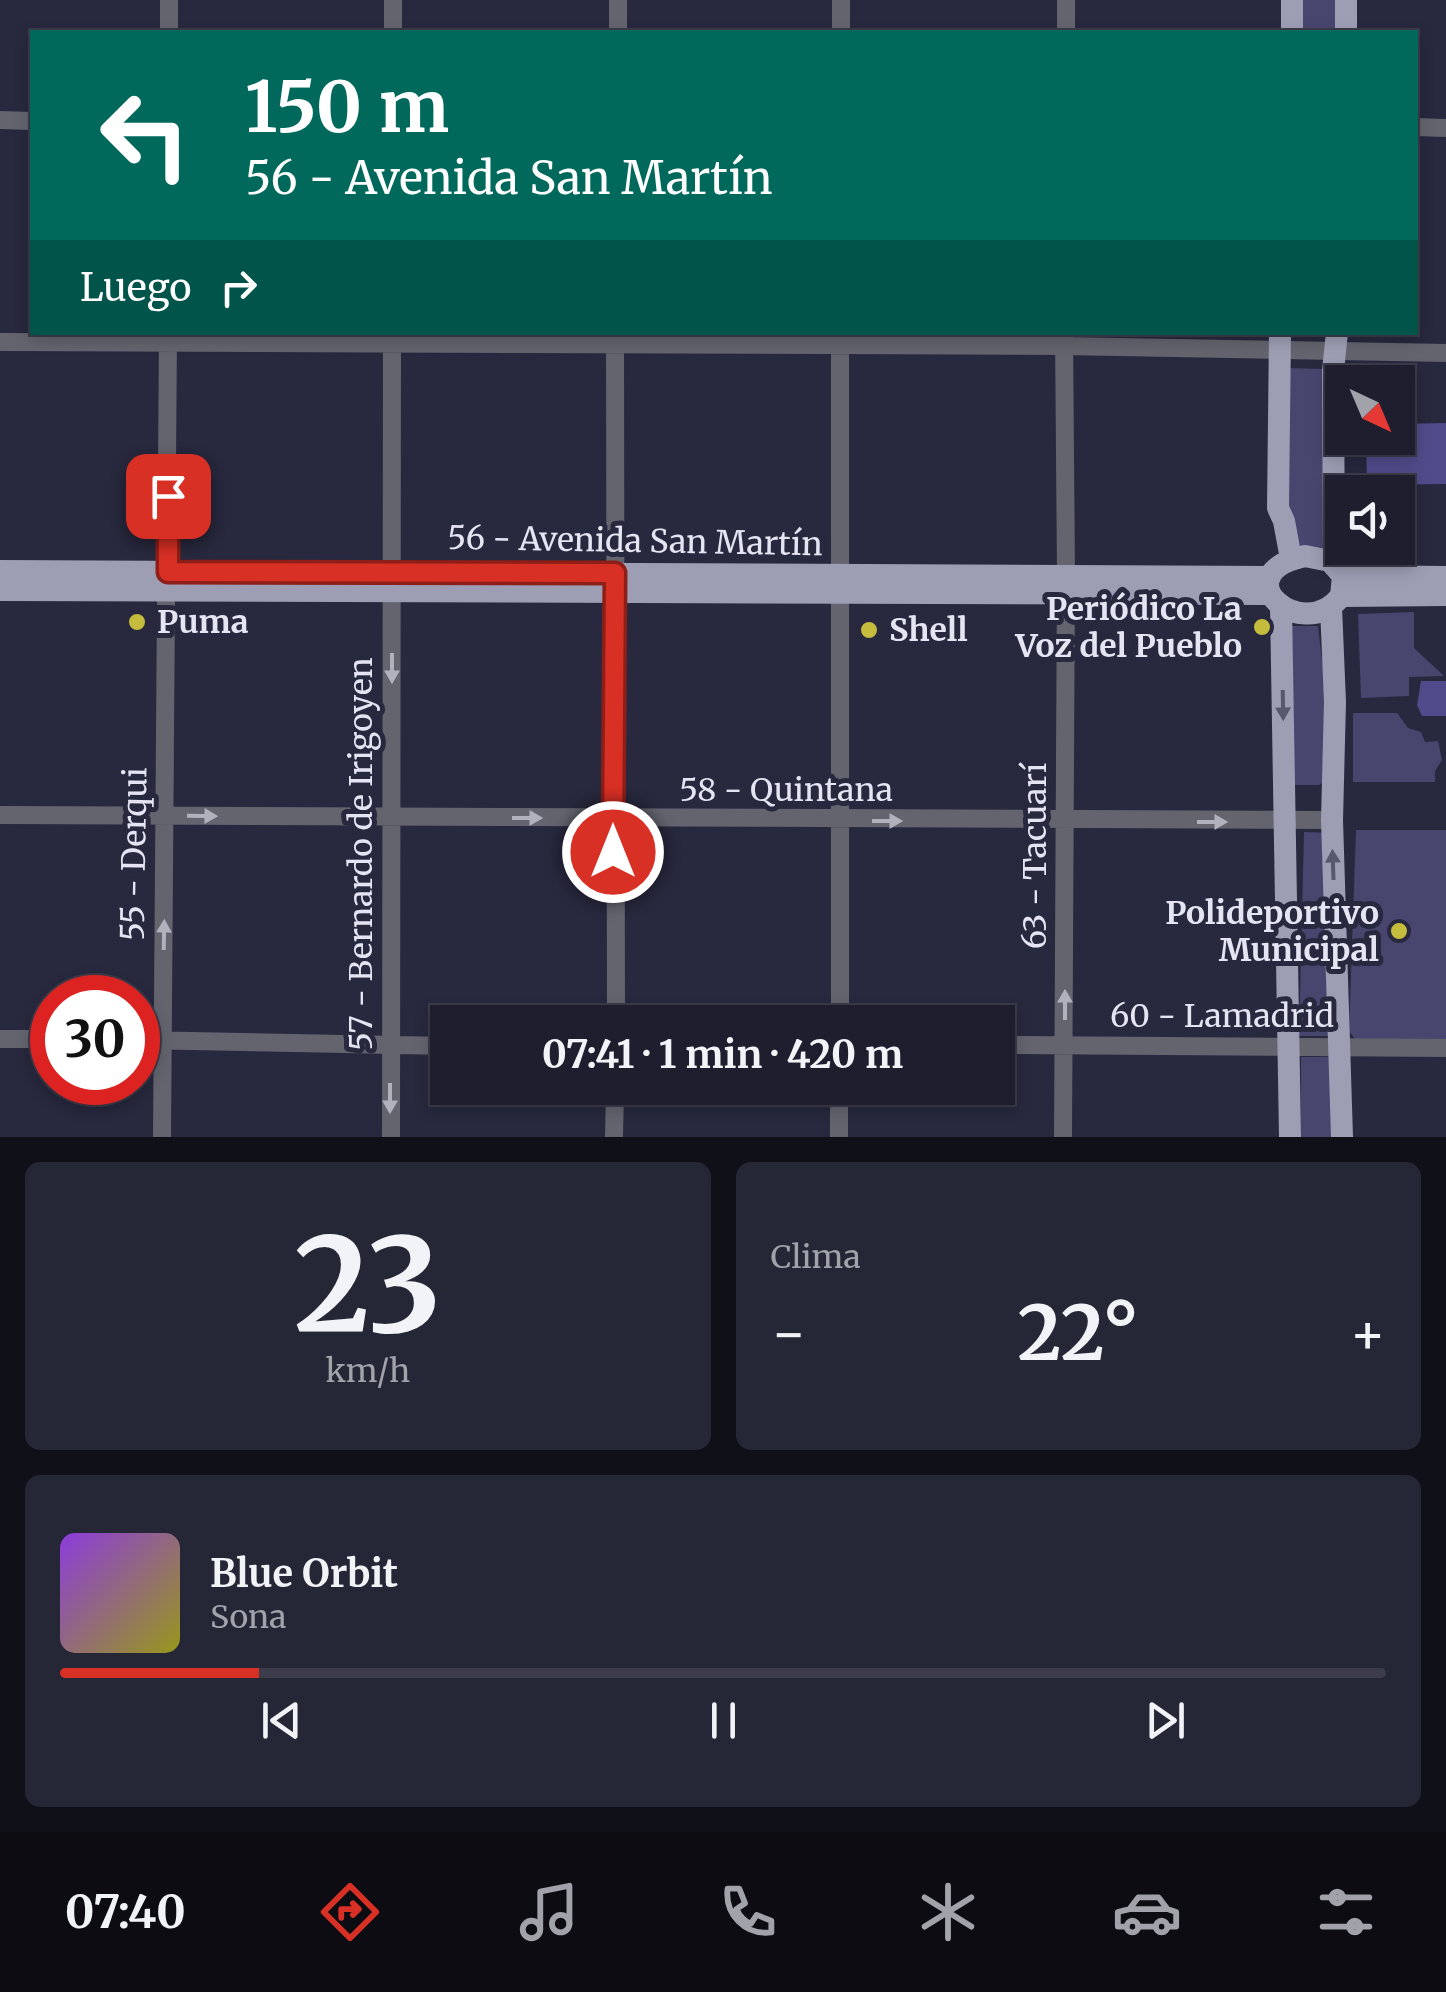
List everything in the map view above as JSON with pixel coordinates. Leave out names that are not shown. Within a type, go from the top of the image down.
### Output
[{"type":"main road","points":[[1292,0],[1292,30]]},
{"type":"main road","points":[[1346,0],[1346,30]]},
{"type":"main road","points":[[1280,341],[1278,508],[1291,559],[1273,593],[1284,822],[1290,1137]]},
{"type":"main road","points":[[1337,342],[1333,371],[1337,586],[1332,820],[1342,1137]]},
{"type":"main road","points":[[1291,559],[1319,558],[1337,586]]},
{"type":"main road","name":"56 - Avenida San Martín","points":[[0,571],[167,582]]},
{"type":"main road","points":[[1337,586],[1446,577]]},
{"type":"main road","name":"56 - Avenida San Martín","points":[[0,590],[167,582],[1066,584],[1273,593],[1307,612],[1337,586]]},
{"type":"main road","points":[[1337,586],[1446,595]]},
{"type":"street","points":[[169,0],[169,30]]},
{"type":"street","points":[[393,0],[393,30]]},
{"type":"street","points":[[618,0],[618,30]]},
{"type":"street","points":[[840,0],[840,30]]},
{"type":"street","points":[[1066,0],[1066,30]]},
{"type":"street","points":[[0,120],[30,120]]},
{"type":"street","points":[[1418,127],[1446,128]]},
{"type":"street","name":"55 - Derqui","points":[[162,1137],[168,339]]},
{"type":"street","name":"57 - Bernardo de Irigoyen","points":[[391,1137],[392,339]]},
{"type":"street","points":[[615,339],[616,1005]]},
{"type":"street","points":[[840,339],[840,1005]]},
{"type":"street","name":"63 - Tacuarí","points":[[1063,1137],[1064,340]]},
{"type":"street","points":[[0,342],[1280,341],[1446,352]]},
{"type":"street","name":"58 - Quintana","points":[[0,815],[1332,820]]},
{"type":"street","points":[[0,1039],[30,1040]]},
{"type":"street","points":[[162,1040],[430,1046]]},
{"type":"street","name":"60 - Lamadrid","points":[[1015,1045],[1446,1048]]},
{"type":"street","points":[[614,1137],[615,1105]]},
{"type":"street","points":[[839,1105],[839,1137]]},
{"type":"shaded area","points":[[1300,0],[1336,0],[1336,30],[1300,30]]},
{"type":"shaded area","points":[[1284,368],[1325,369],[1325,551],[1296,557],[1283,503]]},
{"type":"shaded area","points":[[1414,612],[1414,648],[1444,676],[1409,677],[1409,696],[1361,698],[1358,614]]},
{"type":"shaded area","points":[[1287,626],[1318,626],[1335,775],[1319,785],[1288,785]]},
{"type":"shaded area","points":[[1353,713],[1397,713],[1408,728],[1421,732],[1425,742],[1438,741],[1442,760],[1435,771],[1435,782],[1353,782]]},
{"type":"shaded area","name":"Polideportivo Municipal","points":[[1356,830],[1446,830],[1446,1040],[1356,1040],[1349,1031]]},
{"type":"shaded area","points":[[1304,832],[1335,833],[1330,1036],[1299,1036]]},
{"type":"shaded area","points":[[1301,1057],[1332,1057],[1332,1137],[1301,1137]]},
{"type":"building","points":[[1446,423],[1446,484],[1415,484],[1415,475],[1367,475],[1366,455],[1415,455],[1415,424]]},
{"type":"building","points":[[1421,681],[1446,681],[1446,716],[1422,716],[1417,705]]},
{"type":"place","name":"Puma","points":[[137,622]]},
{"type":"place","name":"Periódico La Voz del Pueblo","points":[[1262,627]]},
{"type":"place","name":"Shell","points":[[869,630]]},
{"type":"place","name":"Polideportivo Municipal","points":[[1399,931]]},
{"type":"route","points":[[168,496],[168,572],[615,573],[613,852]]}]
